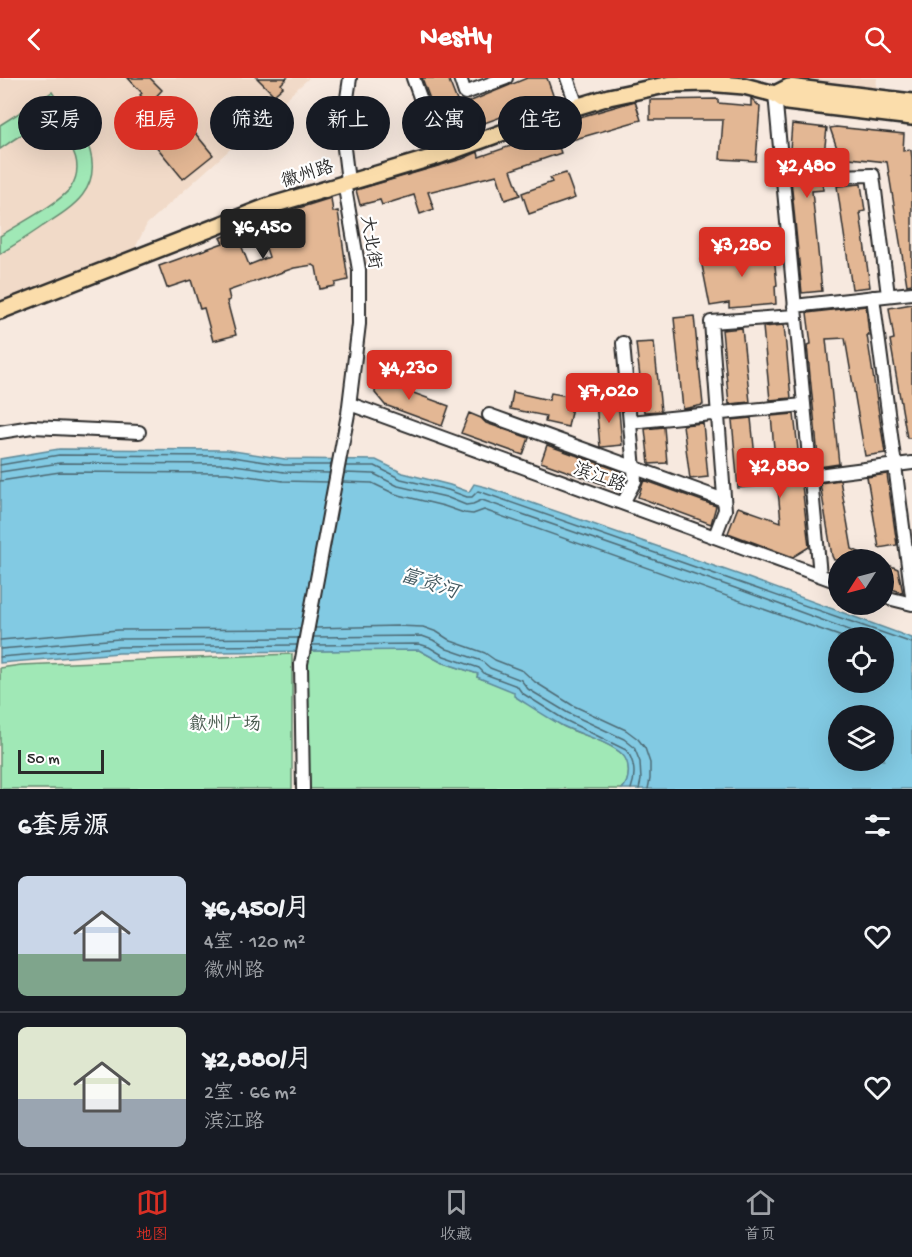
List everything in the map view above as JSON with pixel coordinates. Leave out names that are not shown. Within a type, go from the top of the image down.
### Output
[{"type":"main road","name":"徽州路","points":[[582,105],[654,87],[691,81],[744,86],[775,94],[787,102],[912,117]]},
{"type":"main road","name":"徽州路","points":[[775,94],[789,87],[912,102]]},
{"type":"main road","name":"徽州路","points":[[0,311],[270,206],[441,155],[498,135]]},
{"type":"street","name":"大北街","points":[[303,789],[301,664],[349,409],[360,302],[359,270],[346,182],[342,132],[350,78]]},
{"type":"street","points":[[413,78],[441,155]]},
{"type":"street","points":[[459,78],[465,93],[506,78]]},
{"type":"street","points":[[567,78],[574,96]]},
{"type":"street","points":[[775,94],[820,575]]},
{"type":"street","points":[[834,176],[873,175],[888,295]]},
{"type":"street","points":[[715,536],[725,510],[711,322],[912,293]]},
{"type":"street","points":[[873,297],[912,596]]},
{"type":"street","points":[[622,503],[635,481],[623,343]]},
{"type":"street","points":[[630,422],[803,405]]},
{"type":"street","name":"滨江路","points":[[349,409],[622,503],[828,578]]},
{"type":"street","points":[[489,415],[724,500]]},
{"type":"street","points":[[0,432],[32,427],[139,432]]},
{"type":"street","points":[[810,476],[912,463]]},
{"type":"street","points":[[894,600],[912,604]]},
{"type":"shaded area","points":[[0,78],[309,78],[289,96],[210,96],[210,150],[229,150],[147,224],[133,252],[0,306]]},
{"type":"shaded area","points":[[762,78],[877,78],[876,89]]},
{"type":"green space","points":[[18,114],[18,136],[0,149],[0,125]]},
{"type":"green space","points":[[72,150],[90,150],[91,177],[81,197],[54,219],[0,254],[0,236],[38,213],[71,187],[76,177],[75,157]]},
{"type":"green space","points":[[419,650],[441,662],[478,674],[477,677],[507,688],[522,697],[561,725],[618,750],[626,758],[628,767],[625,786],[622,789],[308,789],[306,664],[310,651]]},
{"type":"green space","name":"歙州广场","points":[[292,654],[292,789],[0,789],[0,668],[21,665]]},
{"type":"water","name":"富资河","points":[[59,449],[227,450],[285,459],[376,460],[403,473],[469,492],[474,484],[486,487],[828,607],[828,615],[849,615],[882,627],[828,627],[828,693],[894,693],[894,631],[912,638],[912,789],[622,789],[627,781],[628,767],[622,754],[602,742],[557,723],[514,696],[514,692],[477,677],[478,674],[441,662],[419,650],[119,653],[0,663],[0,459]]},
{"type":"building","points":[[128,78],[150,78],[162,90],[156,96],[141,96],[142,93]]},
{"type":"building","points":[[257,78],[287,78],[281,84],[283,87],[274,95]]},
{"type":"building","points":[[422,78],[448,78],[455,96],[429,96]]},
{"type":"building","points":[[527,78],[547,78],[553,96],[498,96],[498,118],[486,122],[486,96],[483,96]]},
{"type":"building","points":[[751,98],[760,107],[756,161],[720,159],[723,120],[650,120],[650,100],[718,99],[718,103],[751,106]]},
{"type":"building","points":[[635,101],[641,120],[582,137],[582,116]]},
{"type":"building","points":[[792,124],[827,128],[824,154],[819,153],[823,190],[812,191],[822,291],[802,293],[788,149],[790,149]]},
{"type":"building","points":[[830,128],[904,134],[903,151],[911,150],[912,159],[912,284],[907,285],[887,162],[840,157]]},
{"type":"building","points":[[198,137],[213,155],[183,179],[159,150],[198,150]]},
{"type":"building","points":[[499,150],[560,150],[561,153],[511,170],[520,195],[505,200],[497,175],[428,192],[434,209],[420,214],[414,195],[382,205],[380,200],[360,205],[356,190],[462,159],[478,152],[479,157]]},
{"type":"building","points":[[566,173],[575,198],[529,214],[522,193],[552,182],[550,178]]},
{"type":"building","points":[[861,184],[865,211],[860,212],[870,287],[852,289],[837,186]]},
{"type":"building","points":[[331,198],[333,212],[338,211],[348,280],[320,289],[316,267],[313,265],[294,268],[228,291],[230,300],[227,301],[236,335],[213,341],[204,308],[200,309],[191,280],[167,288],[159,266],[223,243],[220,238],[236,232],[249,265],[269,257],[257,221]]},
{"type":"building","points":[[773,245],[777,285],[775,286],[776,304],[729,308],[729,303],[710,306],[701,260],[730,253],[730,250]]},
{"type":"building","points":[[912,304],[912,438],[907,438],[890,340],[894,339],[889,308]]},
{"type":"building","points":[[866,306],[869,335],[867,335],[885,453],[865,456],[845,338],[826,339],[839,464],[819,467],[807,345],[811,344],[807,313]]},
{"type":"building","points":[[694,316],[703,405],[683,409],[674,318]]},
{"type":"building","points":[[784,325],[791,398],[770,400],[763,327]]},
{"type":"building","points":[[742,328],[750,402],[729,404],[722,330]]},
{"type":"building","points":[[654,342],[661,411],[644,412],[636,343]]},
{"type":"building","points":[[376,374],[398,377],[397,387],[449,406],[442,426],[385,405],[375,393]]},
{"type":"building","points":[[513,392],[549,400],[551,393],[574,397],[568,427],[545,422],[546,416],[510,409]]},
{"type":"building","points":[[618,400],[622,445],[600,447],[596,403]]},
{"type":"building","points":[[469,413],[486,423],[529,438],[523,455],[461,433]]},
{"type":"building","points":[[794,414],[809,547],[793,557],[728,533],[738,507],[781,522],[771,416]]},
{"type":"building","points":[[751,418],[758,486],[738,488],[732,420]]},
{"type":"building","points":[[703,423],[708,477],[690,479],[683,425]]},
{"type":"building","points":[[664,427],[667,463],[649,464],[645,429]]},
{"type":"building","points":[[547,445],[623,472],[616,489],[541,462]]},
{"type":"building","points":[[887,474],[897,545],[879,548],[867,477]]},
{"type":"building","points":[[644,480],[716,506],[711,524],[638,497]]},
{"type":"building","points":[[840,480],[852,549],[831,549],[820,483]]},
{"type":"building","points":[[894,567],[898,569],[903,593],[894,590]]}]
